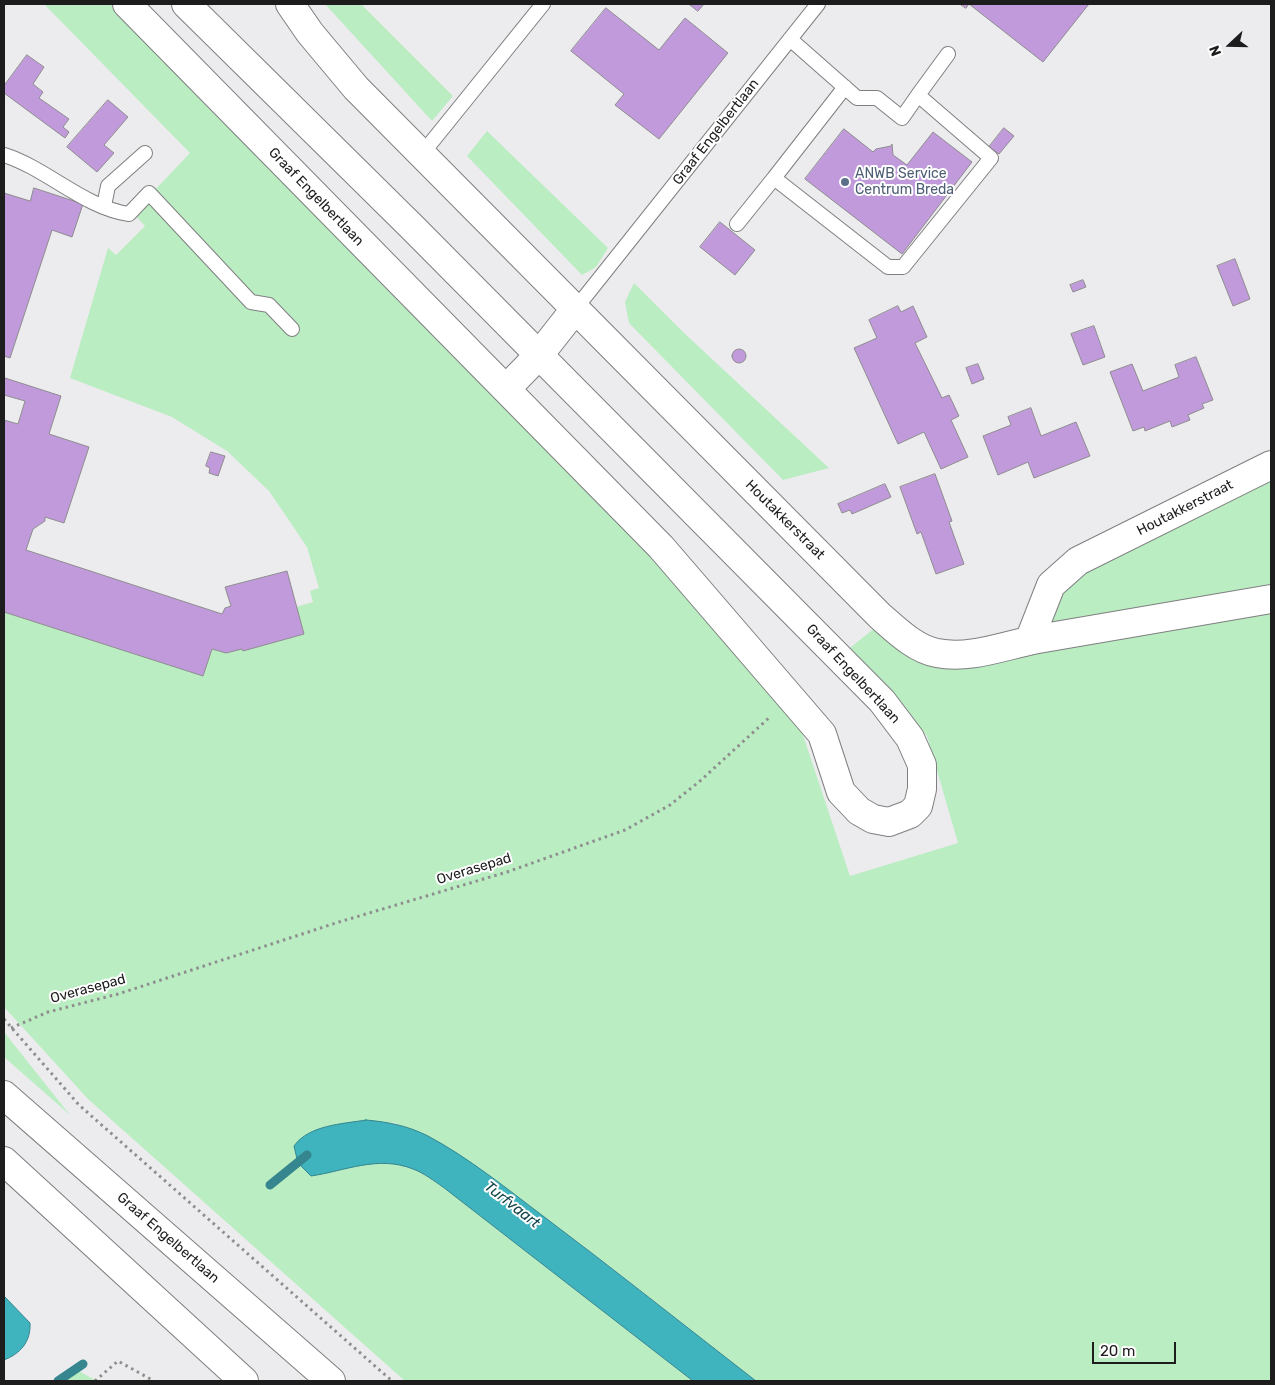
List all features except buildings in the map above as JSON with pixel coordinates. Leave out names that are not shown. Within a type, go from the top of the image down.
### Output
[{"type":"street","name":"Graaf Engelbertlaan","points":[[127,4],[662,547],[822,734],[841,792],[859,810],[873,819],[889,822],[910,814],[918,806],[922,789],[922,766],[910,738],[897,719],[539,355],[186,4]]},
{"type":"street","points":[[290,4],[310,33],[356,88],[576,308]]},
{"type":"street","name":"Graaf Engelbertlaan","points":[[506,390],[539,355],[576,308]]},
{"type":"street","name":"Houtakkerstraat","points":[[576,308],[901,634],[935,653],[961,655],[1029,641],[1271,599]]},
{"type":"street","name":"Houtakkerstraat","points":[[1029,641],[1051,585],[1078,561],[1271,465]]},
{"type":"street","name":"Graaf Engelbertlaan","points":[[4,1095],[331,1381]]},
{"type":"street","points":[[4,1161],[244,1381]]},
{"type":"lane","points":[[422,154],[543,4]]},
{"type":"lane","name":"Graaf Engelbertlaan","points":[[576,308],[818,4]]},
{"type":"lane","points":[[790,39],[857,98],[877,98],[902,118],[948,54]]},
{"type":"lane","points":[[737,224],[845,87]]},
{"type":"lane","points":[[774,178],[888,267],[904,267],[991,158],[918,95]]},
{"type":"lane","points":[[104,206],[108,186],[145,153]]},
{"type":"lane","points":[[4,155],[20,159],[104,206],[129,214],[149,192],[251,302],[269,305],[292,329]]},
{"type":"path","name":"Overasepad","points":[[11,1028],[48,1012],[118,994],[339,922],[507,872],[625,830],[670,805],[792,698]]},
{"type":"path","points":[[4,1020],[79,1105],[392,1381]]},
{"type":"path","points":[[95,1381],[118,1361],[154,1381]]},
{"type":"green space","points":[[44,4],[113,4],[216,105],[565,465],[661,568],[778,701],[795,711],[850,876],[958,843],[927,736],[846,651],[876,627],[929,664],[966,669],[1048,648],[1271,612],[1271,1381],[756,1381],[600,1259],[474,1164],[427,1136],[392,1122],[330,1173],[350,1167],[382,1163],[403,1166],[425,1175],[693,1381],[405,1381],[88,1099],[4,1007],[4,612],[203,676],[212,649],[226,653],[242,649],[243,651],[304,634],[296,607],[313,602],[310,591],[319,588],[307,547],[269,491],[227,451],[172,417],[70,378],[108,248],[116,255],[145,226],[133,213],[190,153]]},
{"type":"green space","points":[[325,4],[361,4],[453,96],[432,121]]},
{"type":"green space","points":[[487,131],[608,248],[596,267],[582,275],[467,156]]},
{"type":"green space","points":[[634,283],[683,332],[829,468],[783,480],[629,323],[625,302]]},
{"type":"green space","points":[[1271,481],[1271,584],[1071,623],[1046,623],[1073,573],[1142,535]]},
{"type":"green space","points":[[4,1032],[70,1115],[4,1057]]},
{"type":"green space","points":[[77,1370],[97,1381],[61,1381]]},
{"type":"water","points":[[366,1120],[398,1125],[421,1133],[473,1164],[597,1257],[756,1381],[693,1381],[443,1187],[417,1171],[387,1163],[362,1165],[311,1176],[298,1163],[294,1146],[300,1139],[317,1130],[337,1124]]},
{"type":"water","points":[[4,1296],[30,1323],[30,1330],[29,1336],[20,1351],[4,1360]]},
{"type":"waterway","name":"Turfvaart","points":[[270,1185],[307,1155]]},
{"type":"waterway","name":"Turfvaart","points":[[58,1381],[83,1364]]},
{"type":"place","name":"ANWB Service Centrum Breda","points":[[845,182]]}]
